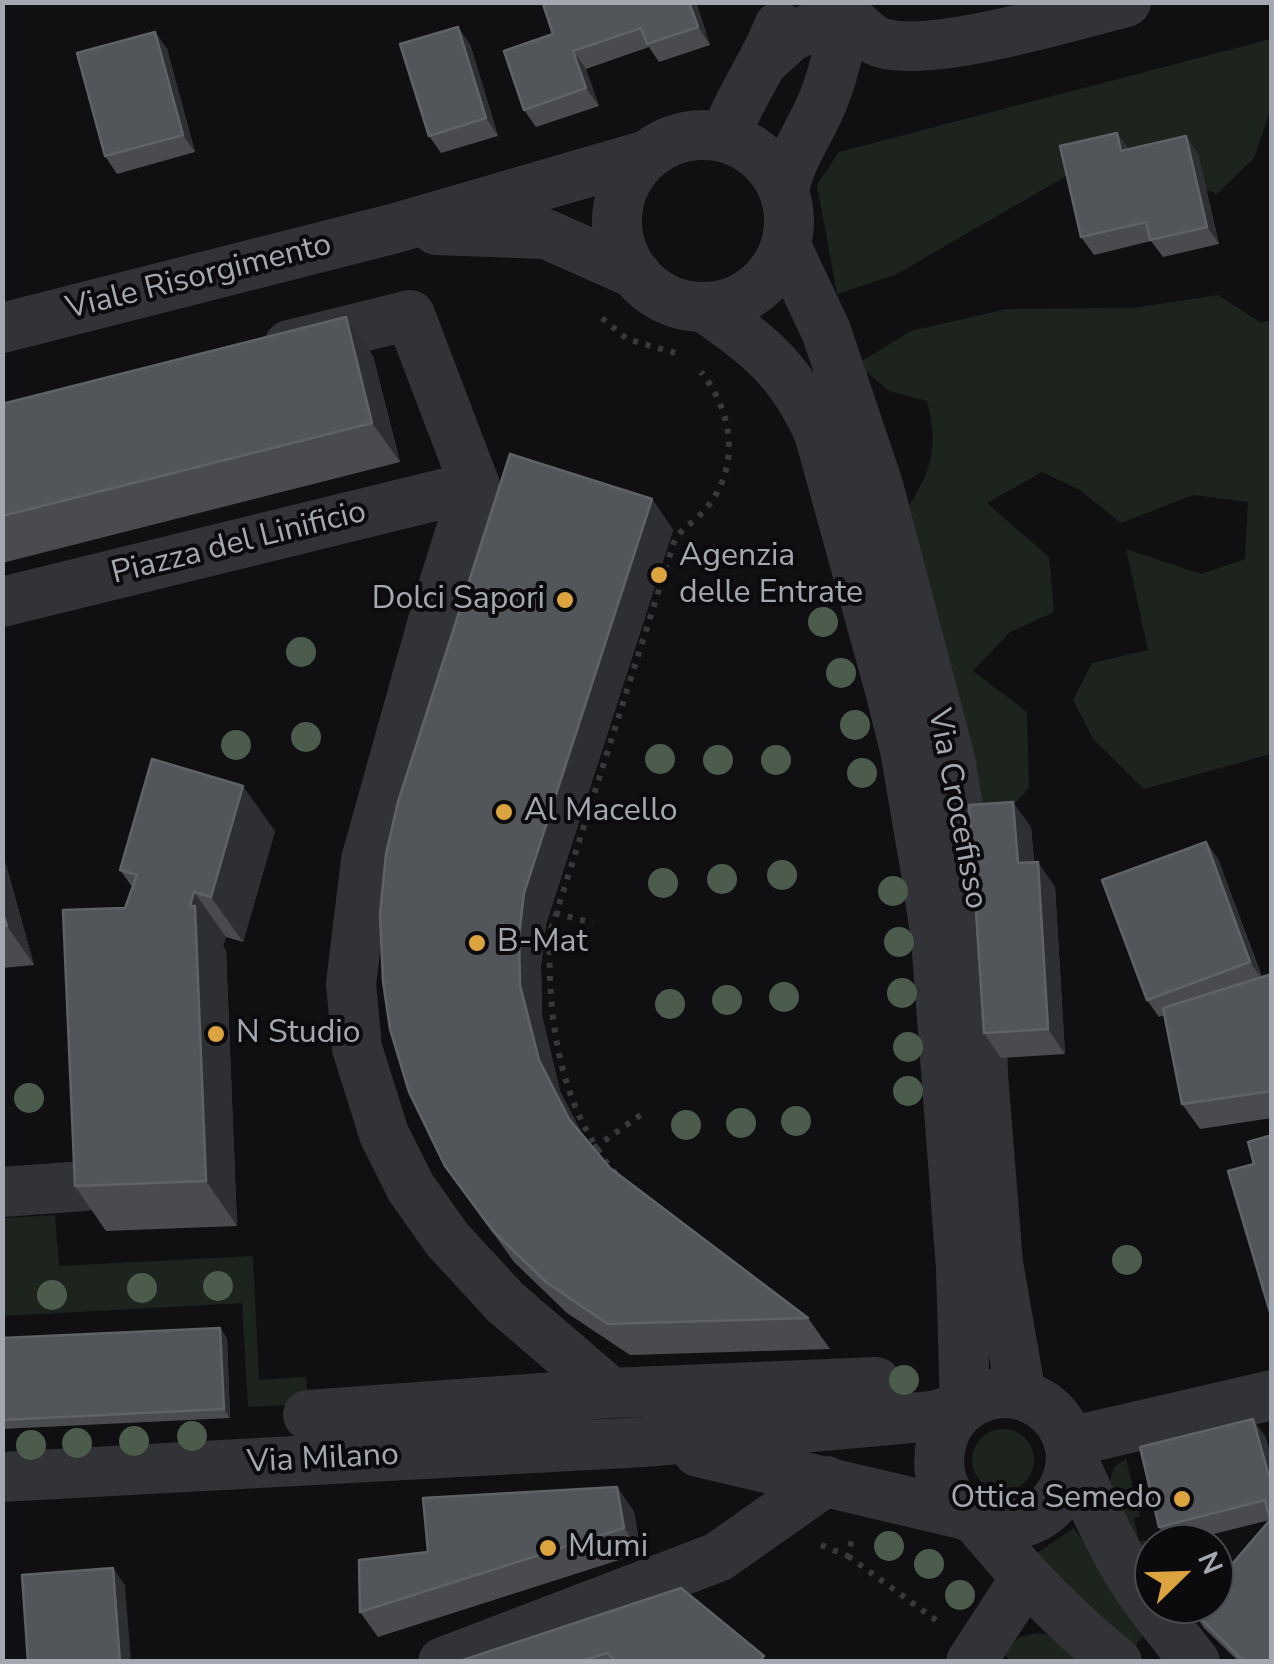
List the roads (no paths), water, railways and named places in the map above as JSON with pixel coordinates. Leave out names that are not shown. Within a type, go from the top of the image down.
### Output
[{"type":"street","points":[[725,137],[734,112],[766,58],[788,2]]},
{"type":"street","points":[[846,9],[880,43],[922,45],[957,42],[1126,2]]},
{"type":"street","points":[[766,58],[792,36],[846,9]]},
{"type":"street","points":[[784,190],[790,163],[832,78],[846,9]]},
{"type":"street","points":[[697,134],[725,137],[750,148],[770,166],[784,190],[790,217],[786,246],[774,270],[755,290],[730,302],[704,307],[678,303],[655,292],[636,274],[623,252],[617,226],[620,200],[630,175],[646,155],[670,141],[697,134]]},
{"type":"street","name":"Viale Risorgimento","points":[[2,328],[396,228],[646,155]]},
{"type":"street","name":"Viale Risorgimento","points":[[396,228],[546,234],[636,274]]},
{"type":"street","name":"Via Crocefisso","points":[[786,246],[826,331],[878,485],[950,758],[978,930],[983,1075],[998,1264],[1021,1395]]},
{"type":"street","name":"Via Crocefisso","points":[[704,307],[779,368],[807,406],[824,450],[898,720],[936,940],[961,1268],[966,1406]]},
{"type":"street","points":[[254,354],[410,315],[475,486],[455,610],[388,867],[351,984],[358,1048],[384,1134],[412,1188],[464,1228],[505,1302],[610,1393]]},
{"type":"street","name":"Piazza del Linificio","points":[[2,602],[475,486]]},
{"type":"street","points":[[2,1192],[85,1186]]},
{"type":"street","points":[[308,1415],[610,1393],[876,1382]]},
{"type":"street","points":[[1118,1662],[1077,1630],[1025,1579],[974,1517],[950,1496],[940,1465],[940,1448],[953,1418],[966,1406],[992,1394],[1021,1395],[1051,1412],[1120,1558],[1196,1662]]},
{"type":"street","points":[[1070,1448],[1272,1394]]},
{"type":"street","name":"Via Milano","points":[[2,1477],[644,1442],[934,1416],[966,1406]]},
{"type":"street","name":"Via Milano","points":[[644,1442],[974,1517]]},
{"type":"street","points":[[974,1517],[1010,1526],[1037,1518],[1064,1491],[1070,1448]]},
{"type":"street","points":[[443,1662],[718,1557],[770,1523],[845,1486]]},
{"type":"street","points":[[975,1656],[1025,1579]]},
{"type":"place","name":"Agenzia delle Entrate","points":[[659,575]]},
{"type":"place","name":"Dolci Sapori","points":[[565,600]]},
{"type":"place","name":"Al Macello","points":[[504,812]]},
{"type":"place","name":"B-Mat","points":[[477,943]]},
{"type":"place","name":"N Studio","points":[[216,1034]]},
{"type":"place","name":"Ottica Semedo","points":[[1182,1499]]},
{"type":"place","name":"Mumi","points":[[548,1548]]}]
